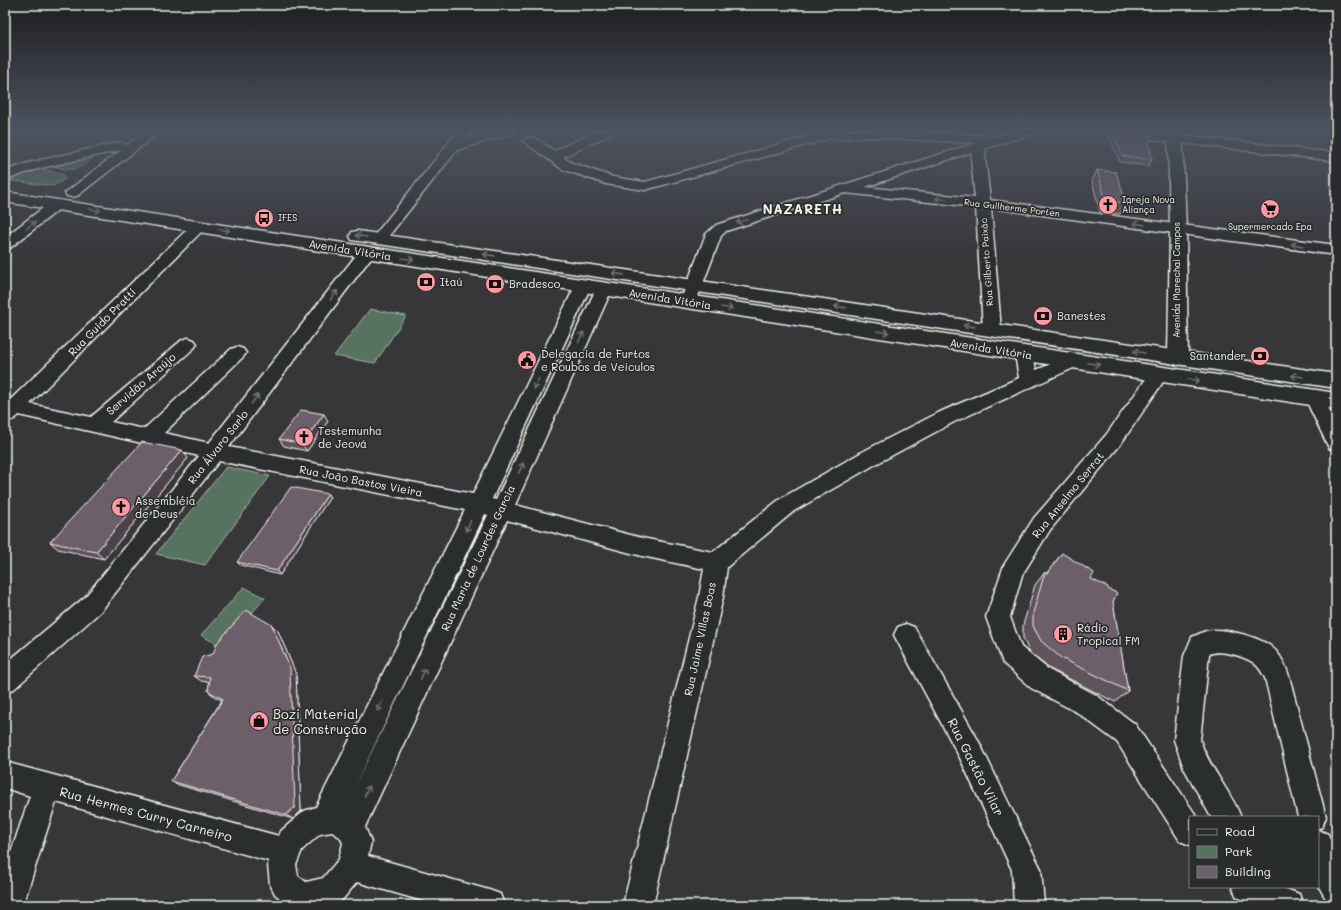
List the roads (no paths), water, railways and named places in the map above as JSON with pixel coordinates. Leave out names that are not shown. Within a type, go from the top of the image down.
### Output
[{"type":"main road","name":"Avenida Marechal Campos","points":[[1176,172],[1178,229],[1178,358]]},
{"type":"main road","name":"Avenida Vitória","points":[[5,184],[57,198],[199,226],[594,287],[691,294],[992,330],[1336,381]]},
{"type":"main road","name":"Avenida Vitória","points":[[5,197],[57,198],[379,239],[1024,354],[1336,401]]},
{"type":"main road","points":[[1128,370],[1167,370],[1176,365],[1178,358]]},
{"type":"street","points":[[5,176],[15,172]]},
{"type":"street","points":[[5,230],[57,198],[89,172]]},
{"type":"street","points":[[379,239],[432,172]]},
{"type":"street","points":[[586,172],[610,181],[645,186],[695,172]]},
{"type":"street","points":[[691,294],[716,230],[896,172]]},
{"type":"street","name":"Rua Gilberto Paixão","points":[[981,172],[992,330]]},
{"type":"street","points":[[5,245],[82,173]]},
{"type":"street","name":"Rua Guilherme Porten","points":[[846,189],[983,203],[1336,250]]},
{"type":"street","name":"Rua Guido Pratti","points":[[8,410],[199,226]]},
{"type":"street","name":"Rua Álvaro Sarlo","points":[[5,680],[94,604],[214,452],[366,252]]},
{"type":"street","name":"Rua Maria de Lourdes Garcia","points":[[337,823],[479,504],[594,287]]},
{"type":"street","name":"Rua Maria de Lourdes Garcia","points":[[337,823],[501,511],[594,287]]},
{"type":"street","name":"Servidão Araújo","points":[[95,425],[188,344]]},
{"type":"street","points":[[148,437],[237,353]]},
{"type":"street","points":[[1024,354],[1029,382]]},
{"type":"street","points":[[716,562],[787,505],[947,416],[1029,382],[1074,361]]},
{"type":"street","name":"Rua Anselmo Serrat","points":[[1159,374],[1113,440],[1042,524],[1012,572],[998,617],[1012,655],[1040,679],[1087,704],[1126,733],[1189,829]]},
{"type":"street","points":[[1314,398],[1336,442]]},
{"type":"street","name":"Rua João Bastos Vieira","points":[[8,410],[95,425],[214,452],[479,504],[642,547],[716,562]]},
{"type":"street","name":"Rua Jaime Villas Boas","points":[[638,905],[711,597],[716,562]]},
{"type":"street","name":"Rua Gastão Vilar","points":[[906,636],[969,749],[1026,869],[1029,905]]},
{"type":"street","points":[[1226,816],[1193,759],[1187,740],[1193,671],[1196,656],[1201,645],[1211,640],[1248,647],[1261,654],[1270,663],[1277,676],[1312,816]]},
{"type":"street","name":"Rua Hermes Curry Carneiro","points":[[5,775],[287,852]]},
{"type":"street","points":[[8,905],[47,787]]},
{"type":"street","points":[[314,821],[337,823],[357,842],[352,866],[332,890],[303,899],[285,884],[282,865],[290,841],[314,821]]},
{"type":"street","points":[[1319,856],[1336,889]]},
{"type":"street","points":[[352,866],[489,905]]},
{"type":"street","points":[[1249,888],[1288,905]]},
{"type":"place","name":"Igreja Nova Aliança","points":[[1108,205]]},
{"type":"place","name":"Supermercado Epa","points":[[1270,209]]},
{"type":"place","name":"IFES","points":[[264,218]]},
{"type":"place","name":"Itaú","points":[[426,282]]},
{"type":"place","name":"Bradesco","points":[[495,284]]},
{"type":"place","name":"Banestes","points":[[1043,316]]},
{"type":"place","name":"Santander","points":[[1260,356]]},
{"type":"place","name":"Delegacia de Furtos e Roubos de Veículos","points":[[527,360]]},
{"type":"place","name":"Testemunha de Jeová","points":[[304,437]]},
{"type":"place","name":"Assembléia de Deus","points":[[121,507]]},
{"type":"place","name":"Rádio Tropical FM","points":[[1063,634]]},
{"type":"place","name":"Bozi Material de Construção","points":[[259,721]]},
{"type":"district","name":"NAZARETH","points":[[803,209]]}]
